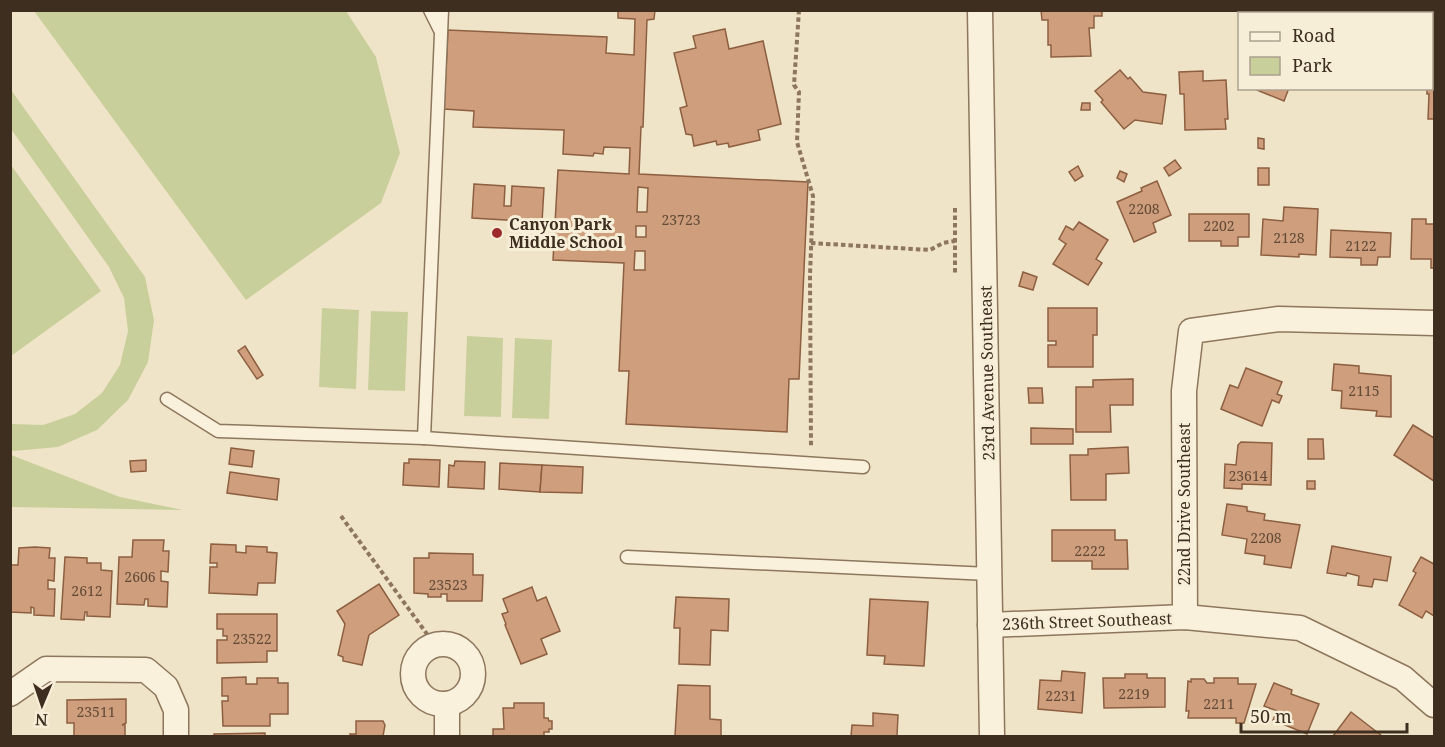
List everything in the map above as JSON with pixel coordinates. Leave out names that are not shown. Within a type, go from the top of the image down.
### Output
[{"type":"street","name":"23rd Avenue Southeast","points":[[980,10],[992,736]]},
{"type":"street","name":"22nd Drive Southeast","points":[[1185,617],[1184,391],[1191,331],[1279,319],[1434,322]]},
{"type":"street","name":"236th Street Southeast","points":[[990,625],[1185,617],[1300,628],[1403,678],[1434,705]]},
{"type":"street","points":[[435,645],[454,646],[469,658],[472,668],[473,678],[465,695],[447,704],[437,704],[428,700],[415,685],[414,666],[419,656],[426,649],[435,645]]},
{"type":"street","points":[[10,694],[46,669],[146,670],[166,687],[176,710],[176,736]]},
{"type":"street","points":[[447,704],[447,736]]},
{"type":"lane","points":[[430,10],[441,32]]},
{"type":"lane","points":[[424,438],[442,10]]},
{"type":"lane","points":[[167,399],[218,431],[424,438],[863,467]]},
{"type":"lane","points":[[627,557],[989,574]]},
{"type":"path","points":[[799,10],[794,85],[799,92],[797,142],[813,196],[811,463]]},
{"type":"path","points":[[955,208],[955,274]]},
{"type":"path","points":[[811,243],[930,250],[943,243],[955,241]]},
{"type":"path","points":[[341,516],[435,645]]},
{"type":"green space","points":[[34,11],[346,11],[376,57],[400,153],[381,203],[246,300]]},
{"type":"green space","points":[[11,90],[145,277],[154,320],[148,362],[128,400],[97,430],[58,447],[14,451],[11,450],[11,424],[43,425],[75,414],[102,393],[120,365],[128,331],[124,298],[109,267],[11,129]]},
{"type":"green space","points":[[11,165],[101,291],[10,356]]},
{"type":"green space","points":[[322,308],[359,310],[356,389],[319,387]]},
{"type":"green space","points":[[371,311],[408,312],[405,391],[368,390]]},
{"type":"green space","points":[[467,336],[503,338],[501,417],[464,416]]},
{"type":"green space","points":[[515,338],[552,340],[549,419],[512,418]]},
{"type":"green space","points":[[11,455],[120,497],[183,510],[11,507]]},
{"type":"building","points":[[618,10],[655,10],[654,19],[647,20],[639,174],[808,182],[799,379],[789,379],[787,432],[626,424],[629,371],[619,371],[624,263],[553,260],[558,170],[629,174],[630,148],[604,147],[603,154],[594,153],[593,156],[563,154],[564,130],[473,127],[474,111],[444,109],[448,30],[607,37],[606,53],[634,55],[635,19],[618,18]],"holes":[[[638,187],[648,188],[647,212],[637,212]],[[636,226],[646,226],[646,237],[636,237]],[[635,251],[645,251],[645,270],[634,270]]]},
{"type":"building","points":[[1041,10],[1102,10],[1102,16],[1094,16],[1094,28],[1089,28],[1091,56],[1051,57],[1051,45],[1048,45],[1048,20],[1042,20]]},
{"type":"building","points":[[1261,10],[1301,10],[1301,12],[1261,12]]},
{"type":"building","points":[[725,29],[729,49],[763,41],[781,124],[758,130],[760,140],[729,147],[728,143],[717,145],[716,141],[694,146],[692,135],[686,134],[680,108],[687,106],[674,53],[696,48],[693,36]]},
{"type":"building","points":[[1120,70],[1128,79],[1130,77],[1143,92],[1166,95],[1162,124],[1135,120],[1124,129],[1101,102],[1103,100],[1095,91]]},
{"type":"building","points":[[1203,71],[1203,81],[1226,80],[1228,119],[1225,119],[1226,129],[1185,130],[1184,94],[1180,94],[1179,72]]},
{"type":"building","points":[[1434,73],[1434,119],[1428,119],[1429,94],[1427,90],[1433,90]]},
{"type":"building","points":[[1257,90],[1288,90],[1284,101]]},
{"type":"building","points":[[1082,103],[1090,103],[1090,110],[1081,110]]},
{"type":"building","points":[[1258,138],[1264,139],[1264,149],[1258,148]]},
{"type":"building","points":[[1175,160],[1181,168],[1169,176],[1164,168]]},
{"type":"building","points":[[1078,166],[1083,176],[1075,181],[1069,172]]},
{"type":"building","points":[[1258,168],[1269,168],[1269,185],[1258,185]]},
{"type":"building","points":[[1120,171],[1127,174],[1124,182],[1117,178]]},
{"type":"building","points":[[1157,181],[1171,215],[1153,223],[1156,232],[1134,242],[1117,202],[1142,191],[1141,188]]},
{"type":"building","points":[[474,184],[505,186],[504,206],[511,206],[512,186],[544,188],[542,222],[472,218]]},
{"type":"building","points":[[1284,207],[1318,209],[1316,255],[1299,254],[1299,257],[1261,255],[1263,219],[1283,221]]},
{"type":"building","points":[[1189,214],[1249,214],[1249,237],[1238,237],[1238,246],[1221,246],[1221,241],[1189,241]]},
{"type":"building","points":[[1412,219],[1426,219],[1426,224],[1434,224],[1434,268],[1431,268],[1431,259],[1411,259]]},
{"type":"building","points":[[1079,222],[1108,240],[1096,259],[1102,263],[1088,285],[1053,264],[1066,244],[1059,239],[1066,226],[1073,230]]},
{"type":"building","points":[[1331,230],[1391,233],[1390,257],[1378,257],[1377,265],[1361,265],[1361,258],[1330,257]]},
{"type":"building","points":[[1023,272],[1037,277],[1033,290],[1019,286]]},
{"type":"building","points":[[1048,308],[1097,308],[1097,335],[1093,335],[1093,367],[1048,367],[1048,345],[1056,345],[1056,341],[1048,341]]},
{"type":"building","points":[[245,346],[263,375],[257,379],[238,351]]},
{"type":"building","points":[[1334,364],[1359,366],[1359,373],[1391,376],[1391,417],[1376,416],[1377,411],[1341,408],[1342,391],[1332,390]]},
{"type":"building","points":[[1246,368],[1282,382],[1277,394],[1282,396],[1279,403],[1272,400],[1262,426],[1221,409],[1230,385],[1238,388]]},
{"type":"building","points":[[1133,379],[1133,405],[1110,405],[1111,432],[1076,432],[1076,387],[1093,387],[1093,380]]},
{"type":"building","points":[[1028,388],[1042,388],[1043,403],[1029,403]]},
{"type":"building","points":[[1413,425],[1434,438],[1434,481],[1394,455]]},
{"type":"building","points":[[1031,428],[1073,429],[1073,444],[1031,444]]},
{"type":"building","points":[[1308,439],[1323,439],[1324,459],[1308,459]]},
{"type":"building","points":[[1241,442],[1272,443],[1271,485],[1242,484],[1242,489],[1224,488],[1225,464],[1236,465],[1238,445]]},
{"type":"building","points":[[1128,447],[1129,473],[1106,474],[1106,500],[1071,500],[1070,455],[1088,455],[1088,449]]},
{"type":"building","points":[[231,448],[254,451],[252,467],[229,464]]},
{"type":"building","points":[[409,459],[440,460],[439,487],[403,485],[404,463],[409,463]]},
{"type":"building","points":[[146,460],[146,471],[131,472],[130,461]]},
{"type":"building","points":[[455,461],[485,462],[484,489],[448,487],[449,465],[454,466]]},
{"type":"building","points":[[500,463],[542,465],[540,492],[499,489]]},
{"type":"building","points":[[542,465],[583,467],[582,493],[540,492]]},
{"type":"building","points":[[230,472],[279,479],[277,500],[227,493]]},
{"type":"building","points":[[1307,481],[1315,481],[1315,489],[1307,489]]},
{"type":"building","points":[[1227,504],[1247,507],[1247,511],[1265,514],[1264,520],[1300,525],[1291,568],[1264,564],[1265,556],[1245,553],[1247,539],[1222,535]]},
{"type":"building","points":[[1052,530],[1115,530],[1115,540],[1127,540],[1128,569],[1092,569],[1092,561],[1052,561]]},
{"type":"building","points":[[133,540],[164,540],[163,551],[169,551],[168,572],[161,571],[161,581],[168,582],[167,607],[148,606],[148,599],[145,599],[144,605],[117,604],[119,557],[132,557]]},
{"type":"building","points":[[211,544],[236,545],[236,552],[246,553],[246,546],[267,547],[267,552],[277,553],[275,583],[258,583],[257,595],[209,593],[210,567],[217,567],[217,563],[210,563]]},
{"type":"building","points":[[1332,546],[1391,557],[1387,581],[1374,579],[1372,587],[1358,585],[1359,576],[1347,573],[1346,576],[1327,573]]},
{"type":"building","points":[[19,548],[50,548],[49,558],[55,558],[54,581],[48,580],[48,589],[55,589],[54,616],[34,615],[34,608],[31,607],[31,613],[10,612],[10,565],[18,565]]},
{"type":"building","points":[[429,553],[473,554],[473,575],[483,575],[482,601],[447,601],[447,594],[441,594],[441,597],[428,597],[428,594],[414,593],[414,558],[429,558]]},
{"type":"building","points":[[65,557],[87,558],[87,563],[101,563],[101,570],[112,571],[110,617],[87,616],[85,612],[84,620],[61,619]]},
{"type":"building","points":[[1421,557],[1434,564],[1434,616],[1426,611],[1422,618],[1399,605],[1416,573],[1413,571]]},
{"type":"building","points":[[379,584],[399,615],[369,635],[362,665],[343,661],[343,657],[338,655],[345,624],[337,611]]},
{"type":"building","points":[[532,587],[537,601],[546,597],[560,631],[541,639],[547,654],[521,664],[505,625],[502,614],[508,612],[503,599]]},
{"type":"building","points":[[676,597],[729,599],[728,631],[711,630],[710,665],[679,664],[680,628],[674,628]]},
{"type":"building","points":[[870,599],[928,602],[924,666],[884,664],[885,656],[867,655]]},
{"type":"building","points":[[217,614],[277,614],[277,651],[267,651],[267,662],[217,663],[217,640],[227,640],[227,636],[223,636],[223,629],[217,629]]},
{"type":"building","points":[[1062,671],[1085,673],[1082,713],[1038,709],[1040,680],[1061,681]]},
{"type":"building","points":[[1125,674],[1147,674],[1147,678],[1165,678],[1165,707],[1104,708],[1103,678],[1125,678]]},
{"type":"building","points":[[246,677],[246,684],[257,684],[257,678],[278,678],[278,683],[288,683],[288,714],[270,714],[270,726],[223,726],[222,701],[228,701],[228,696],[222,696],[222,678]]},
{"type":"building","points":[[1214,678],[1238,678],[1238,684],[1256,684],[1244,723],[1236,723],[1236,718],[1188,718],[1189,711],[1186,711],[1188,681],[1204,679],[1207,683],[1214,683]]},
{"type":"building","points":[[1274,683],[1292,690],[1291,694],[1319,704],[1307,734],[1273,720],[1277,711],[1264,706]]},
{"type":"building","points":[[678,685],[710,686],[710,719],[721,720],[721,736],[675,736]]},
{"type":"building","points":[[126,699],[126,723],[122,725],[125,725],[125,736],[74,736],[74,723],[67,723],[67,700]]},
{"type":"building","points":[[514,703],[544,703],[544,718],[552,721],[552,729],[544,732],[544,736],[493,736],[493,729],[504,729],[503,708],[514,708]]},
{"type":"building","points":[[1351,712],[1382,736],[1333,736]]},
{"type":"building","points":[[873,713],[898,715],[897,736],[851,736],[852,725],[873,726]]},
{"type":"building","points":[[356,721],[383,721],[385,725],[383,736],[351,736],[350,734],[356,734]]},
{"type":"building","points":[[265,733],[265,736],[214,736],[214,734]]},
{"type":"place","name":"Canyon Park Middle School","points":[[497,233]]}]
